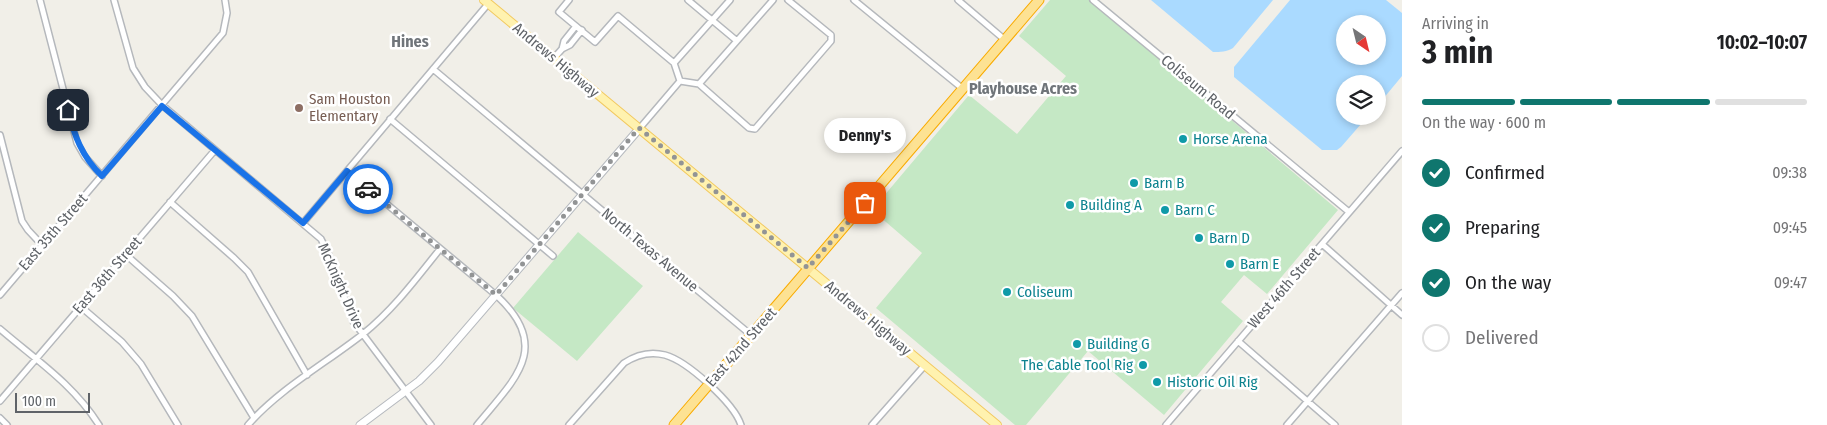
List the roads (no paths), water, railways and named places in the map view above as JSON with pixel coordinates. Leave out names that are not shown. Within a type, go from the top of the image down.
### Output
[{"type":"highway","name":"East 42nd Street","points":[[674,425],[1039,0]]},
{"type":"main road","name":"Andrews Highway","points":[[486,2],[997,425]]},
{"type":"street","points":[[40,0],[77,143],[85,158],[102,176]]},
{"type":"street","name":"McKnight Drive","points":[[114,0],[133,68],[144,87],[162,106],[321,239],[353,321],[431,425]]},
{"type":"street","name":"East 35th Street","points":[[0,294],[223,33],[227,13],[225,0]]},
{"type":"street","points":[[569,0],[559,12],[595,42],[618,16],[674,63],[680,81]]},
{"type":"street","points":[[688,0],[737,42]]},
{"type":"street","points":[[674,63],[730,0]]},
{"type":"street","points":[[699,84],[773,0]]},
{"type":"street","points":[[680,81],[699,84],[749,128],[755,129],[831,42],[832,35],[788,0]]},
{"type":"street","points":[[854,0],[963,89]]},
{"type":"street","points":[[958,0],[1005,40]]},
{"type":"street","name":"Coliseum Road","points":[[1093,0],[1349,212]]},
{"type":"street","points":[[303,223],[433,69],[486,2]]},
{"type":"street","points":[[562,49],[564,41],[576,26]]},
{"type":"street","points":[[554,58],[582,30]]},
{"type":"street","name":"North Texas Avenue","points":[[433,69],[751,335]]},
{"type":"street","points":[[360,425],[419,381],[438,362],[680,81]]},
{"type":"street","points":[[390,119],[553,256]]},
{"type":"street","points":[[0,135],[22,221],[42,245]]},
{"type":"street","name":"East 36th Street","points":[[0,401],[215,150]]},
{"type":"street","name":"West 46th Street","points":[[1166,425],[1402,151]]},
{"type":"street","points":[[347,171],[496,295],[511,309],[520,324],[525,338],[525,353],[520,369],[477,425]]},
{"type":"street","points":[[170,202],[248,272],[307,375]]},
{"type":"street","points":[[1322,244],[1402,315]]},
{"type":"street","points":[[248,425],[278,397],[363,334],[387,313],[440,249]]},
{"type":"street","points":[[125,254],[173,296],[192,316],[254,418]]},
{"type":"street","points":[[1288,425],[1402,294]]},
{"type":"street","points":[[80,306],[122,342],[141,364],[178,425]]},
{"type":"street","points":[[0,329],[70,387],[99,425]]},
{"type":"street","points":[[1238,341],[1336,425]]},
{"type":"street","points":[[569,425],[624,363],[643,354],[657,353],[671,357],[686,366],[731,407],[741,425]]},
{"type":"street","points":[[872,425],[925,365]]},
{"type":"street","points":[[0,418],[7,425]]},
{"type":"water","points":[[1151,0],[1273,0],[1233,48],[1221,52],[1213,52]]},
{"type":"water","points":[[1290,0],[1386,0],[1402,13],[1402,76],[1386,95],[1386,75],[1336,75],[1336,125],[1360,125],[1337,150],[1322,150],[1234,77],[1234,67]]},
{"type":"place","name":"Sam Houston Elementary","points":[[299,108]]},
{"type":"place","name":"Horse Arena","points":[[1183,139]]},
{"type":"place","name":"Barn B","points":[[1134,183]]},
{"type":"place","name":"Denny's","points":[[865,203]]},
{"type":"place","name":"Building A","points":[[1070,205]]},
{"type":"place","name":"Barn C","points":[[1165,210]]},
{"type":"place","name":"Barn D","points":[[1199,238]]},
{"type":"place","name":"Barn E","points":[[1230,264]]},
{"type":"place","name":"Coliseum","points":[[1007,292]]},
{"type":"place","name":"Building G","points":[[1077,344]]},
{"type":"place","name":"The Cable Tool Rig","points":[[1143,365]]},
{"type":"place","name":"Historic Oil Rig","points":[[1157,382]]},
{"type":"district","name":"Hines","points":[[410,41]]},
{"type":"district","name":"Playhouse Acres","points":[[1023,88]]}]
